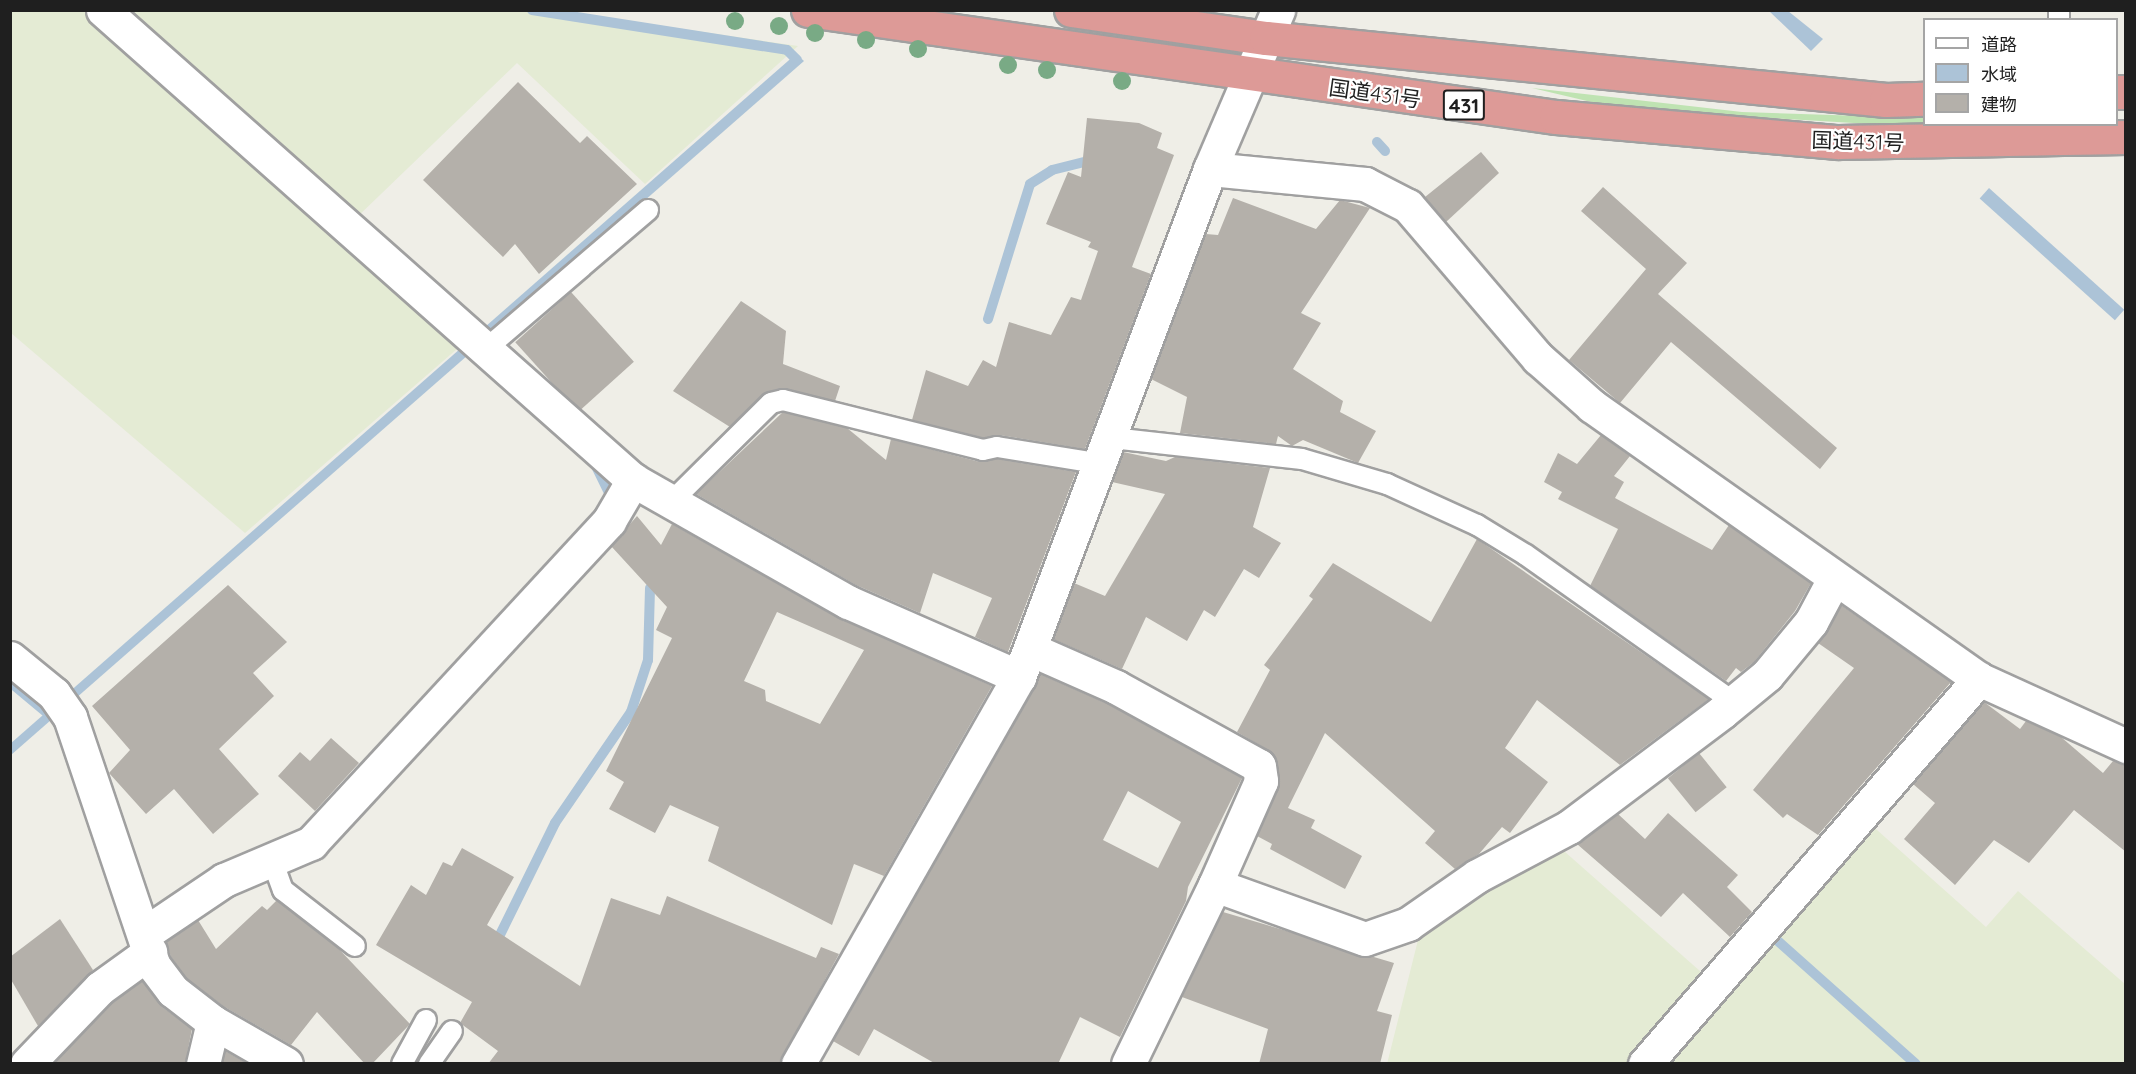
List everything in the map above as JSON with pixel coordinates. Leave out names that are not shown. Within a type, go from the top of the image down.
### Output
[{"type":"highway","name":"国道431号","points":[[808,10],[1250,76],[1556,117],[1838,142],[2126,137]]},
{"type":"highway","name":"国道431号","points":[[1071,10],[1272,24],[1886,100],[1923,99]]},
{"type":"street","points":[[104,10],[480,341],[633,480],[848,602],[1025,663],[1116,687],[1259,766],[1261,781],[1215,885],[1128,1064]]},
{"type":"street","points":[[798,1064],[1025,663],[1107,451],[1210,169],[1272,24]]},
{"type":"street","points":[[1210,169],[1365,184],[1408,206],[1538,358],[1592,406],[1978,679],[2126,746]]},
{"type":"street","points":[[27,1064],[100,987],[147,943],[224,880],[311,843],[467,680],[609,520],[633,480]]},
{"type":"street","points":[[1215,885],[1365,939],[1408,924],[1477,876],[1569,827],[1734,702],[1767,675],[1811,622],[1834,579]]},
{"type":"street","points":[[10,658],[62,706],[147,943],[173,991],[213,1022],[286,1064]]},
{"type":"street","points":[[1645,1064],[1978,679]]},
{"type":"street","points":[[203,1064],[213,1022]]},
{"type":"lane","points":[[480,341],[648,210]]},
{"type":"lane","points":[[672,501],[771,404],[783,400],[983,450],[997,447],[1302,459],[1387,484],[1477,525],[1526,555],[1734,702]]},
{"type":"lane","points":[[272,860],[283,890],[355,946]]},
{"type":"lane","points":[[402,1064],[426,1020]]},
{"type":"lane","points":[[429,1064],[452,1030]]},
{"type":"green space","points":[[88,10],[465,342],[245,533],[11,333],[11,11]]},
{"type":"green space","points":[[556,10],[798,46],[645,184],[517,63],[353,221],[113,11]]},
{"type":"green space","points":[[1532,88],[1742,112],[1923,118],[1923,126],[1938,128],[1621,109]]},
{"type":"green space","points":[[1868,822],[1986,927],[2018,891],[2125,984],[2125,1063],[1654,1064]]},
{"type":"green space","points":[[1556,844],[1709,979],[1635,1063],[1387,1064],[1419,936],[1475,887]]},
{"type":"water","points":[[1769,11],[1788,11],[1823,39],[1811,51]]},
{"type":"water","points":[[796,54],[804,61],[11,755],[10,744]]},
{"type":"water","points":[[1989,188],[2124,310],[2115,320],[1980,198]]},
{"type":"building","points":[[518,82],[580,143],[587,136],[637,184],[539,274],[515,244],[503,257],[423,180]]},
{"type":"building","points":[[1087,118],[1139,123],[1162,133],[1157,148],[1174,155],[1132,267],[1151,274],[1085,449],[999,435],[983,438],[912,420],[926,370],[968,386],[983,360],[996,367],[1009,322],[1051,335],[1071,297],[1081,300],[1098,251],[1088,247],[1091,242],[1046,224],[1068,172],[1081,177]]},
{"type":"building","points":[[1481,152],[1499,173],[1446,222],[1425,197]]},
{"type":"building","points":[[1603,187],[1687,263],[1658,294],[1837,448],[1820,469],[1671,342],[1620,403],[1569,360],[1646,269],[1581,211]]},
{"type":"building","points":[[1233,198],[1316,229],[1340,200],[1370,208],[1301,313],[1321,323],[1293,369],[1343,401],[1340,412],[1376,431],[1358,463],[1303,440],[1292,446],[1278,436],[1276,444],[1180,433],[1187,397],[1151,379],[1206,234],[1218,235]]},
{"type":"building","points":[[571,292],[634,362],[578,412],[515,342]]},
{"type":"building","points":[[741,301],[786,331],[783,364],[840,386],[835,401],[780,388],[763,394],[730,427],[673,391]]},
{"type":"building","points":[[783,412],[847,428],[886,460],[891,439],[980,462],[997,459],[1076,472],[1008,652],[975,637],[992,598],[933,573],[920,613],[856,585],[696,494]]},
{"type":"building","points":[[1601,435],[1630,456],[1614,476],[1624,482],[1615,498],[1712,550],[1729,525],[1811,583],[1795,611],[1754,662],[1741,672],[1736,668],[1726,681],[1590,586],[1618,529],[1558,499],[1562,492],[1544,482],[1558,453],[1577,464]]},
{"type":"building","points":[[1123,452],[1166,461],[1175,457],[1270,468],[1253,527],[1281,543],[1259,578],[1244,569],[1215,617],[1204,610],[1187,641],[1146,617],[1122,669],[1053,639],[1074,583],[1105,596],[1165,494],[1112,482]]},
{"type":"building","points":[[637,516],[661,545],[672,524],[839,618],[992,686],[884,876],[854,864],[832,925],[708,861],[719,827],[670,805],[655,833],[609,809],[624,782],[606,771],[672,638],[656,630],[667,607],[611,546]],"holes":[[[777,612],[864,650],[820,724],[766,701],[765,690],[744,681]]]},
{"type":"building","points":[[1477,539],[1709,699],[1620,765],[1537,700],[1505,748],[1548,782],[1510,833],[1502,827],[1479,854],[1455,869],[1425,843],[1435,831],[1325,733],[1288,808],[1315,820],[1311,828],[1362,856],[1345,889],[1270,849],[1272,844],[1257,836],[1278,788],[1278,764],[1268,750],[1237,732],[1270,670],[1264,665],[1313,599],[1309,596],[1333,563],[1431,622]]},
{"type":"building","points":[[228,585],[287,642],[253,673],[274,696],[219,749],[259,794],[213,834],[174,789],[146,814],[109,773],[130,750],[92,706]]},
{"type":"building","points":[[1841,605],[1951,682],[1818,835],[1787,814],[1783,818],[1753,790],[1854,668],[1818,643]]},
{"type":"building","points":[[1040,674],[1108,704],[1242,778],[1188,887],[1186,901],[1120,1037],[1080,1017],[1058,1064],[936,1064],[874,1029],[859,1056],[833,1041]],"holes":[[[1128,791],[1181,822],[1158,868],[1103,840]]]},
{"type":"building","points":[[1984,702],[2020,729],[2026,721],[2061,737],[2103,773],[2113,761],[2126,764],[2126,852],[2074,810],[2029,863],[1994,840],[1955,885],[1904,839],[1935,803],[1913,784]]},
{"type":"building","points":[[331,738],[359,763],[315,811],[278,776],[300,752],[310,761]]},
{"type":"building","points":[[1699,753],[1727,787],[1696,812],[1668,778]]},
{"type":"building","points":[[1668,813],[1738,875],[1727,887],[1752,912],[1730,937],[1683,893],[1661,917],[1577,844],[1618,814],[1645,839]]},
{"type":"building","points":[[462,848],[514,877],[487,925],[580,986],[611,898],[660,915],[667,896],[816,958],[821,947],[839,954],[779,1064],[488,1064],[498,1051],[460,1023],[472,1002],[376,945],[411,885],[426,895],[443,862],[452,866]]},
{"type":"building","points":[[277,900],[336,946],[410,1024],[372,1064],[365,1064],[317,1012],[291,1045],[223,1006],[186,978],[171,957],[166,942],[198,920],[216,949],[262,906],[267,910]]},
{"type":"building","points":[[1223,912],[1394,963],[1377,1011],[1392,1015],[1380,1064],[1259,1064],[1268,1029],[1182,997]]},
{"type":"building","points":[[60,919],[93,970],[38,1026],[10,978],[10,957]]},
{"type":"building","points":[[142,981],[161,1006],[192,1029],[185,1064],[53,1064],[112,1002]]},
{"type":"building","points":[[225,1051],[248,1064],[222,1064]]},
{"type":"waterway","points":[[532,10],[787,50],[797,60]]},
{"type":"waterway","points":[[1377,142],[1385,151]]},
{"type":"waterway","points":[[988,319],[1030,184],[1052,170],[1096,159]]},
{"type":"waterway","points":[[596,466],[611,497]]},
{"type":"waterway","points":[[494,947],[555,823],[631,712],[648,660],[650,588]]},
{"type":"waterway","points":[[10,682],[51,716]]},
{"type":"waterway","points":[[1770,934],[1916,1064]]}]
